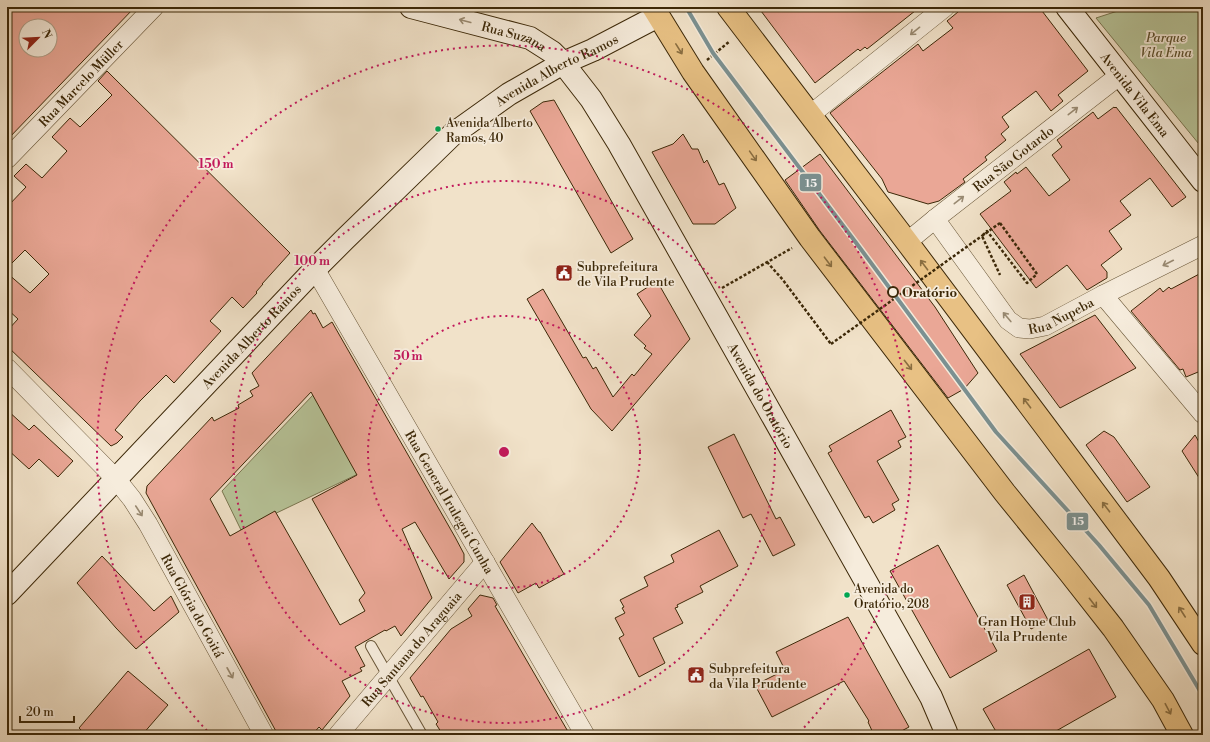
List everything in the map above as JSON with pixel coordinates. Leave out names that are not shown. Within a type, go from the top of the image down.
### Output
[{"type":"main road","name":"Rua Suzana","points":[[411,7],[530,38],[552,52],[564,63]]},
{"type":"main road","points":[[728,7],[744,30],[907,242],[1159,578],[1203,644]]},
{"type":"main road","name":"Avenida Vila Ema","points":[[1068,7],[1203,182]]},
{"type":"main road","name":"Avenida Alberto Ramos","points":[[7,594],[315,269],[453,134],[509,94],[564,63],[593,50],[656,12]]},
{"type":"main road","points":[[656,12],[693,72],[810,238],[1005,493],[1113,628],[1163,700],[1182,735]]},
{"type":"main road","name":"Avenida do Oratório","points":[[564,63],[591,99],[706,297],[927,691],[947,734]]},
{"type":"street","name":"Rua Marcelo Müller","points":[[7,159],[154,7]]},
{"type":"street","points":[[810,115],[945,7]]},
{"type":"street","name":"Rua São Gotardo","points":[[907,242],[1120,75]]},
{"type":"street","name":"Rua Nupeba","points":[[935,219],[1008,320],[1019,328],[1030,329],[1045,326],[1103,295],[1203,246]]},
{"type":"street","name":"Rua General Irulegui Cunha","points":[[315,269],[585,735]]},
{"type":"street","points":[[1103,295],[1203,414]]},
{"type":"street","name":"Rua Glória do Goitá","points":[[7,368],[116,479],[132,499],[148,524],[264,735]]},
{"type":"street","name":"Rua Santana do Araguaia","points":[[338,735],[485,562]]},
{"type":"lane","points":[[372,646],[422,735]]},
{"type":"path","points":[[693,72],[744,30]]},
{"type":"path","points":[[767,262],[783,280],[830,344],[1000,223],[1037,274],[1027,283],[987,232],[982,236],[1001,277]]},
{"type":"path","points":[[706,297],[810,238]]},
{"type":"green space","name":"Parque Vila Ema","points":[[1130,7],[1203,7],[1203,149],[1096,18]]},
{"type":"green space","points":[[313,395],[360,473],[241,530],[222,491]]},
{"type":"building","points":[[7,7],[135,7],[7,140]]},
{"type":"building","points":[[758,7],[920,7],[867,49],[865,47],[860,51],[858,49],[815,83]]},
{"type":"building","points":[[964,7],[1039,7],[1088,71],[1058,95],[1063,101],[1051,111],[1036,91],[1002,117],[1009,127],[1001,134],[1006,140],[985,157],[987,160],[963,179],[965,182],[939,201],[928,204],[888,192],[882,179],[830,113],[918,44],[923,51],[953,28],[947,21]]},
{"type":"building","points":[[107,71],[290,253],[243,308],[232,297],[210,321],[221,331],[174,383],[166,375],[140,401],[115,430],[123,437],[111,446],[7,346],[7,331],[18,319],[7,309],[7,273],[30,293],[49,274],[25,250],[7,268],[7,207],[26,187],[14,176],[26,164],[42,178],[67,151],[52,137],[70,118],[80,127],[112,95],[98,81]]},
{"type":"building","points":[[554,100],[633,239],[611,253],[530,111],[543,102]]},
{"type":"building","points":[[1116,107],[1186,197],[1172,207],[1150,178],[1120,201],[1131,215],[1109,231],[1122,249],[1101,265],[1107,272],[1107,278],[1087,290],[1067,265],[1036,288],[980,214],[1011,191],[1004,182],[1016,172],[1017,174],[1026,167],[1049,196],[1070,180],[1052,155],[1062,147],[1057,140],[1093,112],[1098,119]]},
{"type":"building","points":[[683,134],[692,149],[698,149],[704,163],[707,160],[719,185],[724,183],[736,208],[715,224],[693,224],[652,152],[673,144]]},
{"type":"building","name":"Oratório","points":[[820,154],[935,307],[978,373],[964,389],[948,398],[820,231],[785,180]]},
{"type":"building","points":[[1203,272],[1203,370],[1186,377],[1183,369],[1180,370],[1131,311],[1160,288],[1163,292],[1169,287],[1171,289]]},
{"type":"building","points":[[657,281],[690,339],[612,431],[591,409],[527,299],[543,289],[583,358],[586,357],[593,369],[596,367],[613,397],[632,374],[634,376],[652,354],[644,348],[646,346],[634,335],[651,316],[637,294]]},
{"type":"building","points":[[311,310],[313,314],[315,313],[323,328],[332,322],[464,554],[464,562],[449,579],[415,522],[402,529],[432,598],[401,636],[395,626],[355,647],[365,666],[360,668],[362,671],[342,681],[350,696],[322,730],[319,727],[312,735],[278,735],[146,493],[147,486],[212,417],[214,421],[239,408],[238,405],[253,396],[250,391],[259,386],[252,373]],"holes":[[[311,392],[357,475],[312,499],[365,593],[359,600],[365,611],[340,625],[275,511],[230,536],[210,499]]]},
{"type":"building","points":[[1095,315],[1136,368],[1060,408],[1020,354]]},
{"type":"building","points":[[7,410],[29,430],[34,425],[73,461],[58,477],[39,459],[29,469],[7,449]]},
{"type":"building","points":[[891,410],[906,437],[898,441],[901,447],[877,461],[899,500],[892,504],[895,510],[873,523],[869,516],[865,518],[828,453],[832,451],[829,446]]},
{"type":"building","points":[[1104,431],[1114,437],[1150,487],[1127,502],[1086,445]]},
{"type":"building","points":[[734,434],[776,519],[780,517],[795,545],[773,556],[751,514],[743,518],[708,447]]},
{"type":"building","points":[[1195,435],[1203,449],[1203,484],[1182,451]]},
{"type":"building","points":[[532,523],[540,532],[564,574],[539,588],[536,583],[518,593],[500,562]]},
{"type":"building","points":[[719,530],[738,566],[700,586],[703,592],[677,605],[678,607],[675,608],[683,623],[653,638],[665,663],[639,677],[619,638],[624,635],[615,618],[625,613],[622,608],[624,607],[620,600],[648,586],[644,577],[674,562],[671,555]]},
{"type":"building","points":[[938,545],[997,651],[950,678],[890,571]]},
{"type":"building","points":[[102,556],[154,611],[171,596],[179,612],[136,649],[77,583]]},
{"type":"building","name":"Gran Home Club Vila Prudente","points":[[1024,575],[1048,620],[1031,629],[1007,585]]},
{"type":"building","points":[[480,595],[493,598],[497,605],[495,606],[570,735],[443,735],[436,724],[438,722],[423,696],[421,697],[410,678],[451,629],[472,616],[468,609]]},
{"type":"building","points":[[848,617],[909,727],[894,735],[874,735],[868,722],[869,721],[844,681],[772,717],[755,685],[785,670],[776,652]]},
{"type":"building","points":[[1089,649],[1116,697],[1049,735],[998,735],[983,709]]},
{"type":"building","points":[[128,671],[168,705],[142,735],[86,735],[79,728]]},
{"type":"transit line","name":"15","points":[[686,7],[713,53],[996,432],[1099,545],[1149,605],[1203,696]]},
{"type":"place","name":"Avenida Alberto Ramos, 40","points":[[438,129]]},
{"type":"place","name":"Subprefeitura de Vila Prudente","points":[[564,273]]},
{"type":"place","name":"Oratório","points":[[893,292]]},
{"type":"place","name":"Avenida do Oratório, 208","points":[[847,595]]},
{"type":"place","name":"Gran Home Club Vila Prudente","points":[[1027,602]]},
{"type":"place","name":"Subprefeitura da Vila Prudente","points":[[696,675]]}]
